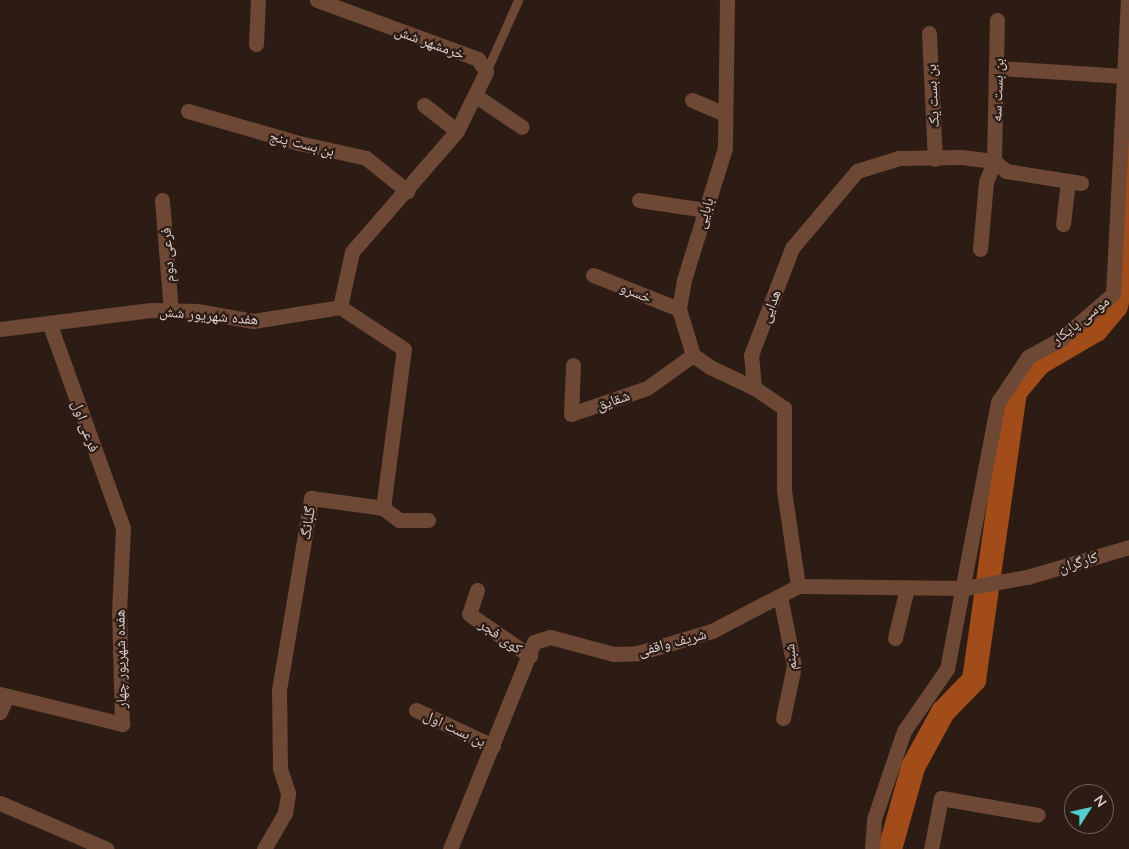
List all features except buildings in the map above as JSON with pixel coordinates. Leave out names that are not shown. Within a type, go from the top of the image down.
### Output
[{"type":"street","points":[[256,44],[258,0]]},
{"type":"street","name":"خرمشهر شش","points":[[317,0],[478,59],[486,72]]},
{"type":"street","name":"بابایی","points":[[694,355],[679,309],[684,280],[725,148],[727,0]]},
{"type":"street","name":"موسی پایکار","points":[[872,849],[874,820],[904,731],[947,669],[965,588],[998,402],[1028,357],[1062,338],[1113,294],[1128,0]]},
{"type":"street","name":"بن بست سه","points":[[980,249],[986,182],[994,161],[998,68],[997,20]]},
{"type":"street","name":"بن بست یک","points":[[928,33],[936,159]]},
{"type":"street","points":[[998,68],[1124,76]]},
{"type":"street","points":[[428,520],[399,520],[383,508],[404,349],[340,307],[352,252],[407,191],[457,131],[476,96],[486,72]]},
{"type":"street","points":[[476,96],[522,126]]},
{"type":"street","points":[[692,100],[725,114]]},
{"type":"street","points":[[424,105],[457,131]]},
{"type":"street","name":"بن بست پنج","points":[[188,111],[300,144],[366,158],[407,191]]},
{"type":"street","name":"هدایی","points":[[754,388],[751,355],[792,248],[857,171],[899,158],[936,159],[961,157],[994,161]]},
{"type":"street","points":[[994,161],[1006,171],[1074,182],[1063,224]]},
{"type":"street","name":"فرعی دوم","points":[[162,200],[171,311]]},
{"type":"street","points":[[639,200],[706,210]]},
{"type":"street","name":"خسرو","points":[[593,275],[679,309]]},
{"type":"street","name":"هفده شهریور شش","points":[[0,329],[171,311],[197,312],[253,321],[340,307]]},
{"type":"street","name":"فرعی اول","points":[[49,323],[123,528]]},
{"type":"street","points":[[694,355],[710,367],[754,388],[784,408],[784,490],[798,586],[965,588]]},
{"type":"street","name":"شقایق","points":[[573,365],[571,414],[647,388],[694,355]]},
{"type":"street","name":"گلبانگ","points":[[264,849],[285,813],[287,800],[280,768],[279,690],[311,498],[383,508]]},
{"type":"street","name":"هفده شهریور چهار","points":[[3,696],[122,724],[119,613],[123,528]]},
{"type":"street","name":"کارگران","points":[[965,588],[1027,577],[1129,547]]},
{"type":"street","name":"شریف واقفی","points":[[450,849],[530,656],[534,642],[550,637],[614,654],[638,653],[712,631],[798,586]]},
{"type":"street","points":[[895,638],[906,588]]},
{"type":"street","name":"کوی فجر","points":[[477,590],[469,614],[530,656]]},
{"type":"street","name":"شبنم","points":[[780,596],[794,666],[783,718]]},
{"type":"street","points":[[0,712],[3,696]]},
{"type":"street","name":"بن بست اول","points":[[416,710],[493,746]]},
{"type":"street","points":[[931,849],[941,798],[1038,815]]},
{"type":"street","points":[[0,803],[107,849]]},
{"type":"lane","points":[[486,72],[518,0]]},
{"type":"waterway","points":[[890,849],[913,767],[943,712],[974,680],[1015,392],[1039,363],[1096,330],[1116,306],[1126,262],[1129,133]]}]
